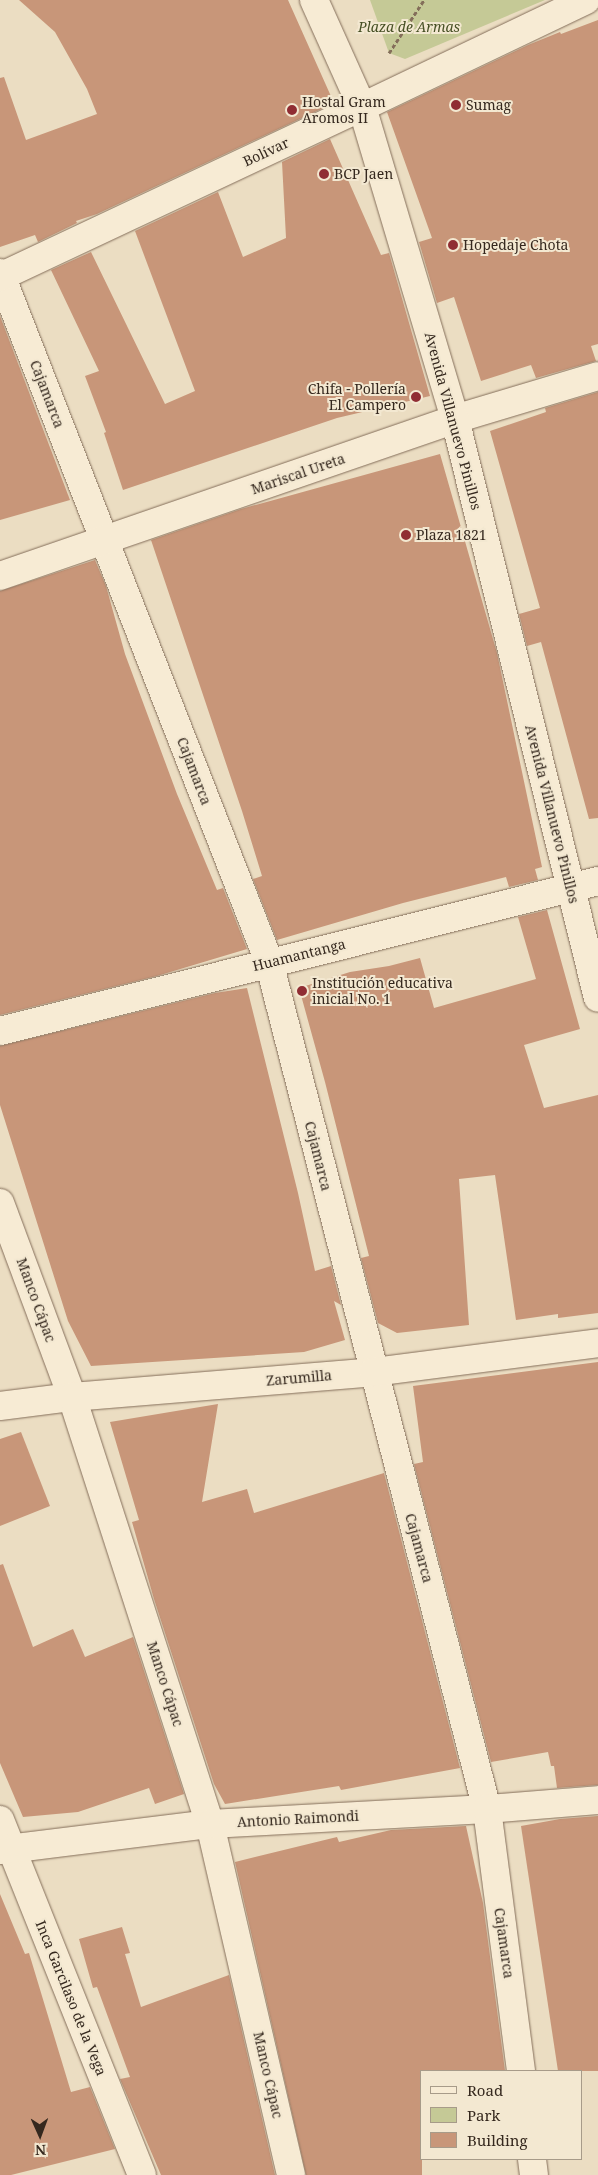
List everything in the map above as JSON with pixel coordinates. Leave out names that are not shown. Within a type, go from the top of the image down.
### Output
[{"type":"street","name":"Avenida Villanuevo Pinillos","points":[[314,0],[362,108],[455,419],[598,998]]},
{"type":"street","name":"Bolívar","points":[[0,276],[362,108],[586,0]]},
{"type":"street","name":"Cajamarca","points":[[0,276],[269,962],[487,1809],[521,2070]]},
{"type":"street","name":"Mariscal Ureta","points":[[0,576],[455,419],[598,376]]},
{"type":"street","name":"Huamantanga","points":[[0,1031],[598,881]]},
{"type":"street","name":"Manco Cápac","points":[[0,1203],[72,1397],[210,1824],[291,2175]]},
{"type":"street","name":"Zarumilla","points":[[0,1406],[72,1397],[373,1372],[598,1344]]},
{"type":"street","name":"Antonio Raimondi","points":[[5,1849],[210,1824],[487,1809],[598,1800]]},
{"type":"street","name":"Inca Garcilaso de la Vega","points":[[0,1820],[5,1849],[142,2175]]},
{"type":"street","points":[[532,2160],[534,2175]]},
{"type":"path","points":[[389,53],[424,0]]},
{"type":"green space","name":"Plaza de Armas","points":[[370,0],[545,0],[405,59],[389,53]]},
{"type":"building","points":[[19,0],[288,0],[334,103],[97,214],[76,221],[77,223],[38,242],[35,235],[0,247],[0,78],[4,77],[26,140],[97,114],[87,89],[55,32]]},
{"type":"building","points":[[598,20],[598,344],[591,346],[596,361],[536,378],[531,365],[481,381],[454,297],[437,303],[419,242],[432,238],[387,112],[528,45]]},
{"type":"building","points":[[330,139],[381,255],[389,253],[430,396],[337,418],[123,490],[104,433],[106,432],[85,376],[99,371],[51,270],[91,252],[165,404],[195,391],[135,231],[218,192],[243,257],[286,238],[282,162]]},
{"type":"building","points":[[0,316],[70,500],[0,520]]},
{"type":"building","points":[[598,392],[598,818],[589,819],[541,642],[527,646],[519,614],[540,608],[490,431],[546,412],[545,408]]},
{"type":"building","points":[[440,454],[497,653],[542,867],[535,869],[538,880],[509,887],[506,877],[403,903],[277,940],[253,879],[262,876],[242,811],[151,540],[241,509]]},
{"type":"building","points":[[95,560],[106,586],[125,654],[177,794],[217,890],[223,888],[247,949],[157,976],[0,1015],[0,591]]},
{"type":"building","points":[[547,910],[580,1029],[524,1045],[544,1108],[598,1095],[598,1313],[558,1318],[558,1314],[516,1320],[495,1175],[459,1179],[469,1325],[397,1333],[378,1323],[361,1258],[369,1256],[299,988],[350,972],[389,966],[420,958],[434,1008],[536,979],[518,917]]},
{"type":"building","points":[[247,988],[298,1193],[315,1271],[331,1266],[341,1305],[334,1301],[345,1340],[304,1352],[91,1366],[68,1321],[0,1105],[0,1046],[215,993]]},
{"type":"building","points":[[598,1362],[598,1785],[557,1788],[554,1766],[551,1766],[548,1752],[491,1762],[414,1464],[423,1462],[413,1386]]},
{"type":"building","points":[[218,1404],[202,1502],[247,1489],[254,1513],[384,1473],[460,1768],[341,1790],[339,1786],[225,1804],[214,1784],[154,1599],[132,1522],[139,1520],[110,1422]]},
{"type":"building","points":[[21,1432],[50,1506],[0,1526],[0,1439]]},
{"type":"building","points":[[3,1564],[33,1647],[73,1629],[85,1657],[133,1637],[184,1794],[155,1804],[149,1788],[78,1812],[23,1817],[0,1763],[0,1565]]},
{"type":"building","points":[[598,1816],[598,2071],[558,2070],[521,1826],[560,1819]]},
{"type":"building","points":[[466,1826],[483,1903],[505,2070],[420,2070],[420,2160],[422,2160],[422,2175],[306,2175],[235,1862],[337,1837],[339,1842],[391,1830]]},
{"type":"building","points":[[0,1894],[25,1954],[29,1953],[71,2092],[90,2087],[115,2149],[11,2175],[0,2175]]},
{"type":"building","points":[[122,1927],[130,1953],[125,1954],[141,2007],[229,1975],[275,2175],[161,2175],[120,2079],[130,2077],[97,1987],[93,1988],[79,1939]]},
{"type":"place","name":"Sumag","points":[[456,105]]},
{"type":"place","name":"Hostal Gram Aromos II","points":[[292,110]]},
{"type":"place","name":"BCP Jaen","points":[[324,174]]},
{"type":"place","name":"Hopedaje Chota","points":[[453,245]]},
{"type":"place","name":"Chifa - Pollería El Campero","points":[[416,397]]},
{"type":"place","name":"Plaza 1821","points":[[406,535]]},
{"type":"place","name":"Institución educativa inicial No. 1","points":[[302,991]]}]
